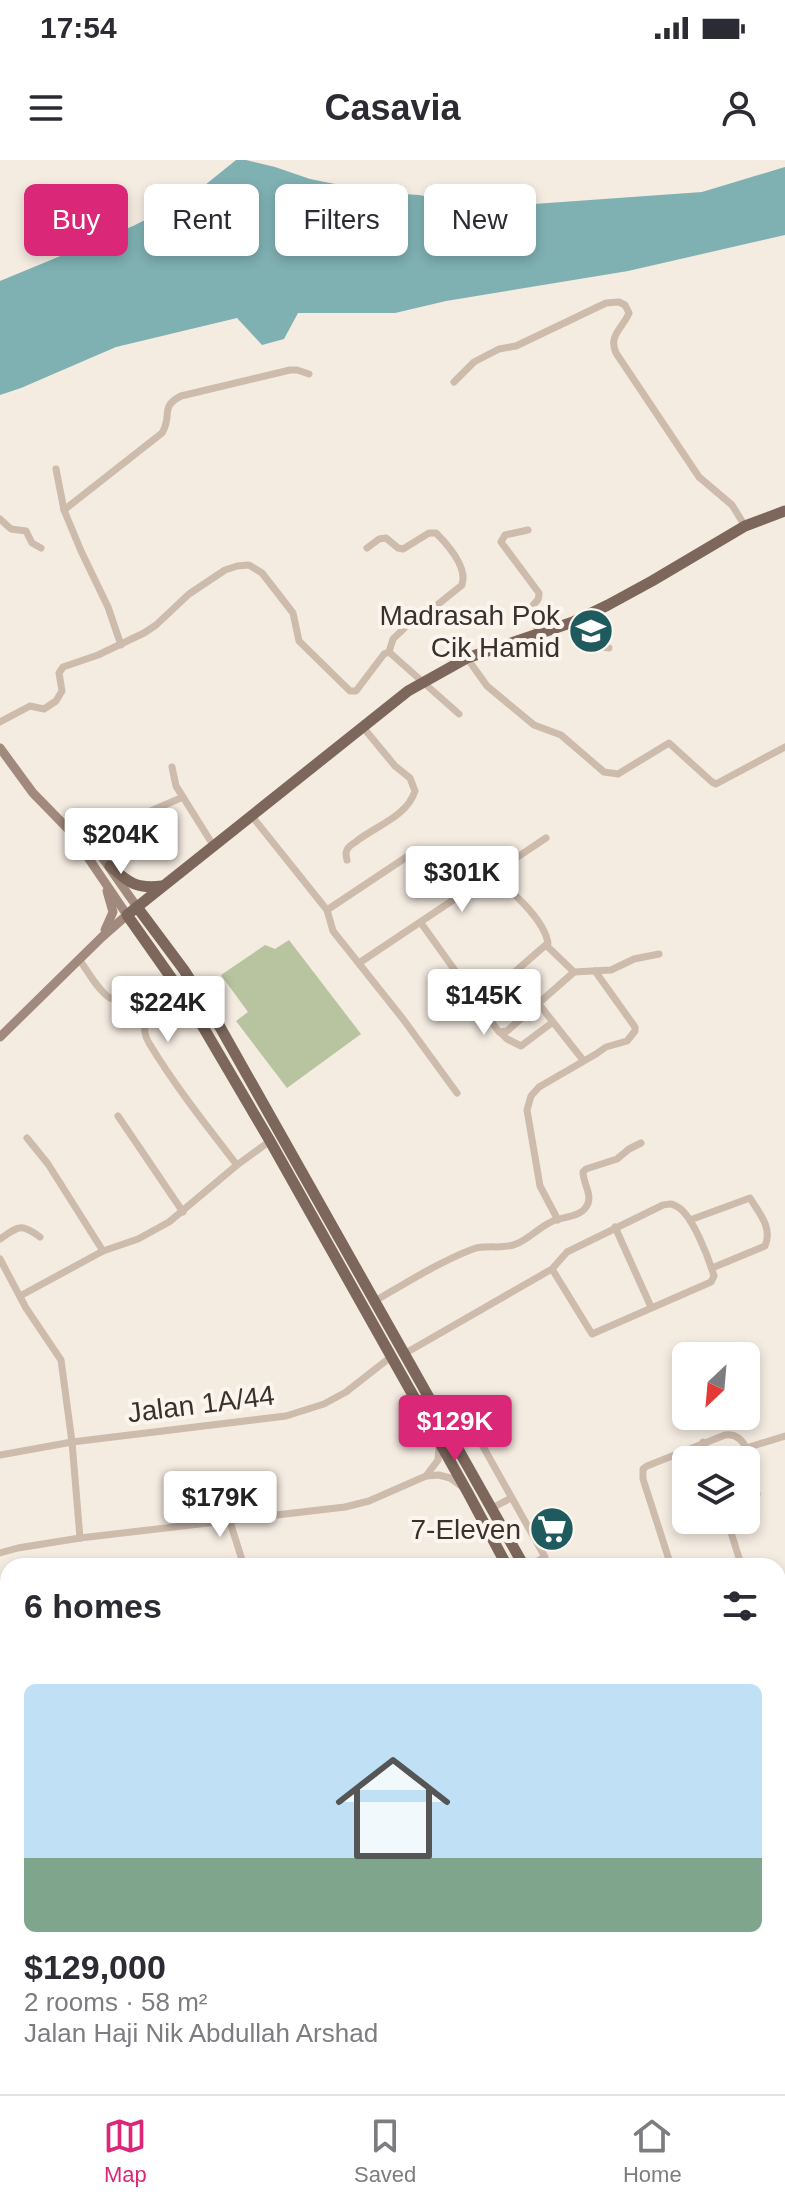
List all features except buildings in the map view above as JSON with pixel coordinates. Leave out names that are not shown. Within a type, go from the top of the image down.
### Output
[{"type":"main road","points":[[0,1037],[132,911],[389,704],[467,658],[573,622],[652,581],[745,526],[785,511]]},
{"type":"main road","points":[[0,748],[33,793],[78,838],[97,850],[110,866],[135,886],[165,886]]},
{"type":"main road","points":[[78,838],[103,877],[184,970],[220,1027],[375,1301],[438,1442],[503,1558]]},
{"type":"main road","points":[[110,866],[132,911],[398,1355],[451,1436],[521,1558]]},
{"type":"main road","points":[[102,937],[113,912],[103,877]]},
{"type":"street","points":[[454,382],[474,362],[499,349],[516,346],[606,303],[619,302],[628,307],[629,313],[614,336],[612,344],[616,353],[699,477],[732,505],[745,526]]},
{"type":"street","points":[[64,510],[162,433],[167,423],[168,404],[174,399],[290,370],[309,374]]},
{"type":"street","points":[[56,469],[64,510],[108,607],[121,645]]},
{"type":"street","points":[[0,519],[12,529],[24,530],[32,543],[41,548]]},
{"type":"street","points":[[528,530],[505,535],[501,542],[539,593],[529,614],[540,633]]},
{"type":"street","points":[[0,722],[30,706],[44,709],[61,694],[59,673],[63,667],[121,645],[156,625],[189,594],[225,570],[237,566],[249,565],[262,573],[293,613],[299,641],[350,691],[356,691],[384,654],[389,652],[393,639],[419,614],[431,610],[462,585],[464,574],[436,533],[429,533],[403,549],[386,538],[367,548]]},
{"type":"street","points":[[573,622],[590,645],[609,648]]},
{"type":"street","points":[[389,652],[459,714]]},
{"type":"street","points":[[467,658],[488,688],[534,725],[561,735],[608,774],[622,771],[669,743],[716,784],[785,747]]},
{"type":"street","points":[[347,860],[348,848],[399,815],[415,791],[410,778],[395,766],[362,726]]},
{"type":"street","points":[[172,767],[176,786],[213,845]]},
{"type":"street","points":[[78,838],[183,797]]},
{"type":"street","points":[[251,815],[327,910],[333,931],[457,1093]]},
{"type":"street","points":[[359,963],[546,838]]},
{"type":"street","points":[[327,910],[408,856]]},
{"type":"street","points":[[477,1000],[547,946],[548,940],[519,897],[491,875]]},
{"type":"street","points":[[421,923],[507,1039],[521,1046],[553,1022]]},
{"type":"street","points":[[547,946],[574,972]]},
{"type":"street","points":[[499,1032],[507,1031],[574,972],[611,970],[635,958],[659,954]]},
{"type":"street","points":[[79,959],[109,997],[132,997],[144,1009],[144,1031],[148,1042],[180,1091],[237,1165]]},
{"type":"street","points":[[558,1220],[540,1186],[528,1103],[539,1087],[608,1046],[627,1041],[635,1031],[595,971]]},
{"type":"street","points":[[538,1003],[583,1060]]},
{"type":"street","points":[[118,1116],[183,1212]]},
{"type":"street","points":[[27,1138],[48,1164],[103,1251]]},
{"type":"street","points":[[20,1296],[103,1251],[138,1239],[183,1212],[270,1141]]},
{"type":"street","points":[[375,1301],[461,1254],[478,1247],[518,1244],[537,1230],[581,1212],[587,1207],[590,1197],[583,1172],[617,1159],[641,1143]]},
{"type":"street","points":[[552,1269],[592,1334],[711,1282],[714,1276],[712,1268],[690,1220],[750,1198],[768,1228],[769,1238],[765,1246],[712,1268]]},
{"type":"street","name":"Jalan 1A/44","points":[[0,1455],[72,1442],[286,1416],[324,1404],[398,1355],[552,1269],[567,1252],[615,1227],[663,1205],[673,1204],[684,1211],[690,1220]]},
{"type":"street","points":[[0,1239],[18,1227],[40,1237]]},
{"type":"street","points":[[615,1227],[651,1307]]},
{"type":"street","points":[[0,1259],[26,1308],[61,1360],[80,1538]]},
{"type":"street","points":[[451,1436],[471,1425],[543,1558]]},
{"type":"street","points":[[668,1558],[643,1479],[643,1469],[730,1433],[741,1437],[745,1446]]},
{"type":"street","points":[[752,1446],[785,1436]]},
{"type":"street","points":[[426,1476],[438,1460],[438,1442]]},
{"type":"street","points":[[703,1442],[704,1446]]},
{"type":"street","points":[[0,1553],[80,1538],[345,1507],[369,1501],[426,1476],[450,1478],[468,1493]]},
{"type":"street","points":[[492,1508],[511,1498]]},
{"type":"street","points":[[230,1522],[241,1558]]},
{"type":"street","points":[[731,1534],[739,1558]]},
{"type":"green space","points":[[289,940],[361,1034],[287,1088],[236,1021],[248,1012],[221,975],[265,945],[275,949]]},
{"type":"water","points":[[236,160],[246,160],[335,184],[275,184],[275,256],[408,256],[408,194],[424,196],[424,256],[536,256],[536,204],[702,192],[785,167],[785,235],[628,271],[446,301],[395,313],[298,313],[284,339],[262,345],[237,318],[116,347],[0,395],[0,281],[60,256],[128,256],[128,228],[144,220],[144,256],[259,256],[259,184],[206,184]]},
{"type":"place","name":"Madrasah Pok Cik Hamid","points":[[591,631]]},
{"type":"place","name":"7-Eleven","points":[[552,1529]]}]
